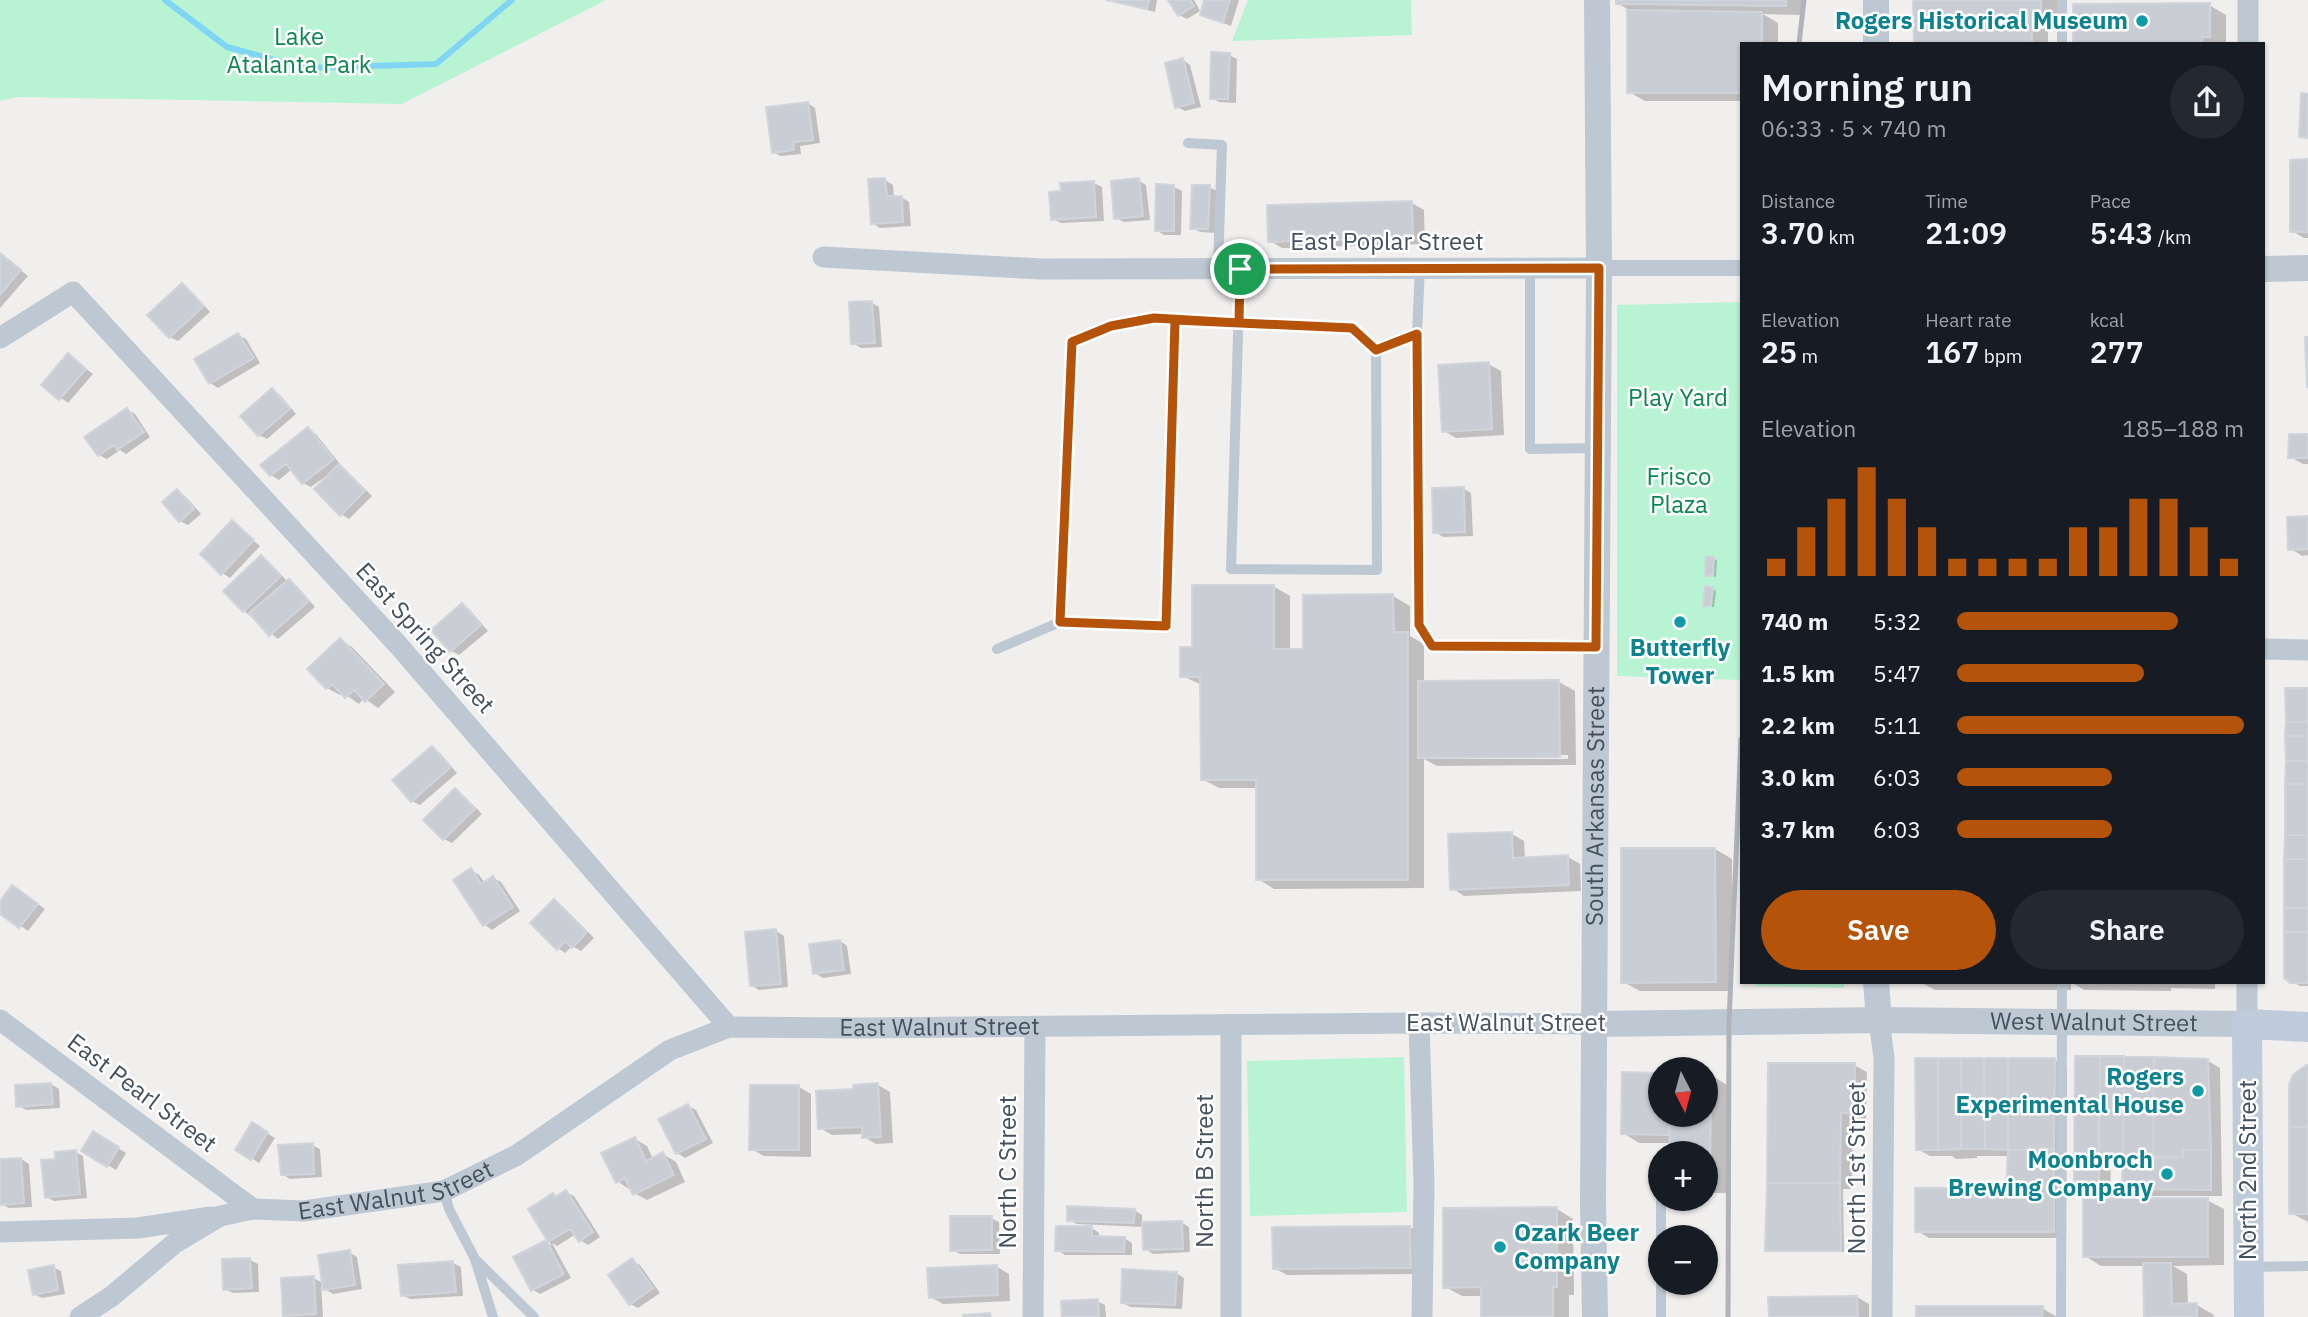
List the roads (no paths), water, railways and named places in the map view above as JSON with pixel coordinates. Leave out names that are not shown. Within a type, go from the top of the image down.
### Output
[{"type":"main road","name":"West Walnut Street","points":[[2247,1024],[2308,1027]]},
{"type":"main road","name":"North 2nd Street","points":[[2247,1024],[2249,1317]]},
{"type":"street","name":"South Arkansas Street","points":[[1595,1317],[1593,1201],[1599,268],[1597,0]]},
{"type":"street","points":[[1876,0],[1876,42]]},
{"type":"street","points":[[2248,0],[2248,42]]},
{"type":"street","name":"East Poplar Street","points":[[823,257],[1041,269],[1740,268]]},
{"type":"street","points":[[2265,269],[2308,268]]},
{"type":"street","name":"East Spring Street","points":[[0,338],[73,292],[399,646],[729,1027]]},
{"type":"street","points":[[2265,649],[2308,649]]},
{"type":"street","points":[[1876,984],[1879,1020]]},
{"type":"street","points":[[2247,984],[2247,1024]]},
{"type":"street","name":"East Pearl Street","points":[[0,1020],[253,1209]]},
{"type":"street","name":"East Walnut Street","points":[[80,1317],[112,1296],[175,1243],[220,1216],[253,1209],[304,1211],[444,1191],[517,1155],[670,1050],[729,1027],[1595,1024],[1879,1020]]},
{"type":"street","name":"West Walnut Street","points":[[1879,1020],[2247,1024]]},
{"type":"street","name":"North 1st Street","points":[[1879,1020],[1884,1058],[1882,1317]]},
{"type":"street","points":[[1419,1023],[1424,1184],[1422,1317]]},
{"type":"street","name":"North B Street","points":[[1231,1025],[1231,1317]]},
{"type":"street","name":"North C Street","points":[[1033,1317],[1035,1027]]},
{"type":"street","points":[[0,1232],[138,1228],[220,1216]]},
{"type":"lane","points":[[2062,0],[2062,42]]},
{"type":"lane","points":[[1188,143],[1222,145],[1218,269]]},
{"type":"lane","points":[[1420,267],[1417,334],[1419,625],[1432,646],[1596,647]]},
{"type":"lane","points":[[1530,268],[1530,449],[1598,448]]},
{"type":"lane","points":[[1060,622],[1072,342],[1111,326],[1154,318],[1175,320],[1239,323],[1352,328],[1376,350],[1377,570],[1231,569],[1239,323],[1240,269]]},
{"type":"lane","points":[[997,649],[1060,622],[1166,626],[1175,320]]},
{"type":"lane","points":[[1376,350],[1417,334]]},
{"type":"lane","points":[[2061,1317],[2062,984]]},
{"type":"lane","points":[[444,1191],[449,1209],[475,1259],[493,1317]]},
{"type":"lane","points":[[475,1259],[534,1317]]},
{"type":"lane","points":[[2249,1267],[2308,1266]]},
{"type":"lane","points":[[1661,1295],[1661,1317]]},
{"type":"waterway","points":[[165,0],[227,47],[305,68],[436,64],[512,0]]},
{"type":"railway","points":[[1799,42],[1804,0]]},
{"type":"railway","points":[[1728,1317],[1729,1022],[1740,763]]},
{"type":"place","name":"Rogers Historical Museum","points":[[2142,21]]},
{"type":"place","name":"Butterfly Tower","points":[[1680,622]]},
{"type":"place","name":"Rogers Experimental House","points":[[2198,1091]]},
{"type":"place","name":"Moonbroch Brewing Company","points":[[2167,1174]]},
{"type":"place","name":"Ozark Beer Company","points":[[1500,1247]]},
{"type":"park label","name":"Lake Atalanta Park","points":[[299,51]]},
{"type":"park label","name":"Play Yard","points":[[1678,398]]},
{"type":"park label","name":"Frisco Plaza","points":[[1679,491]]}]
